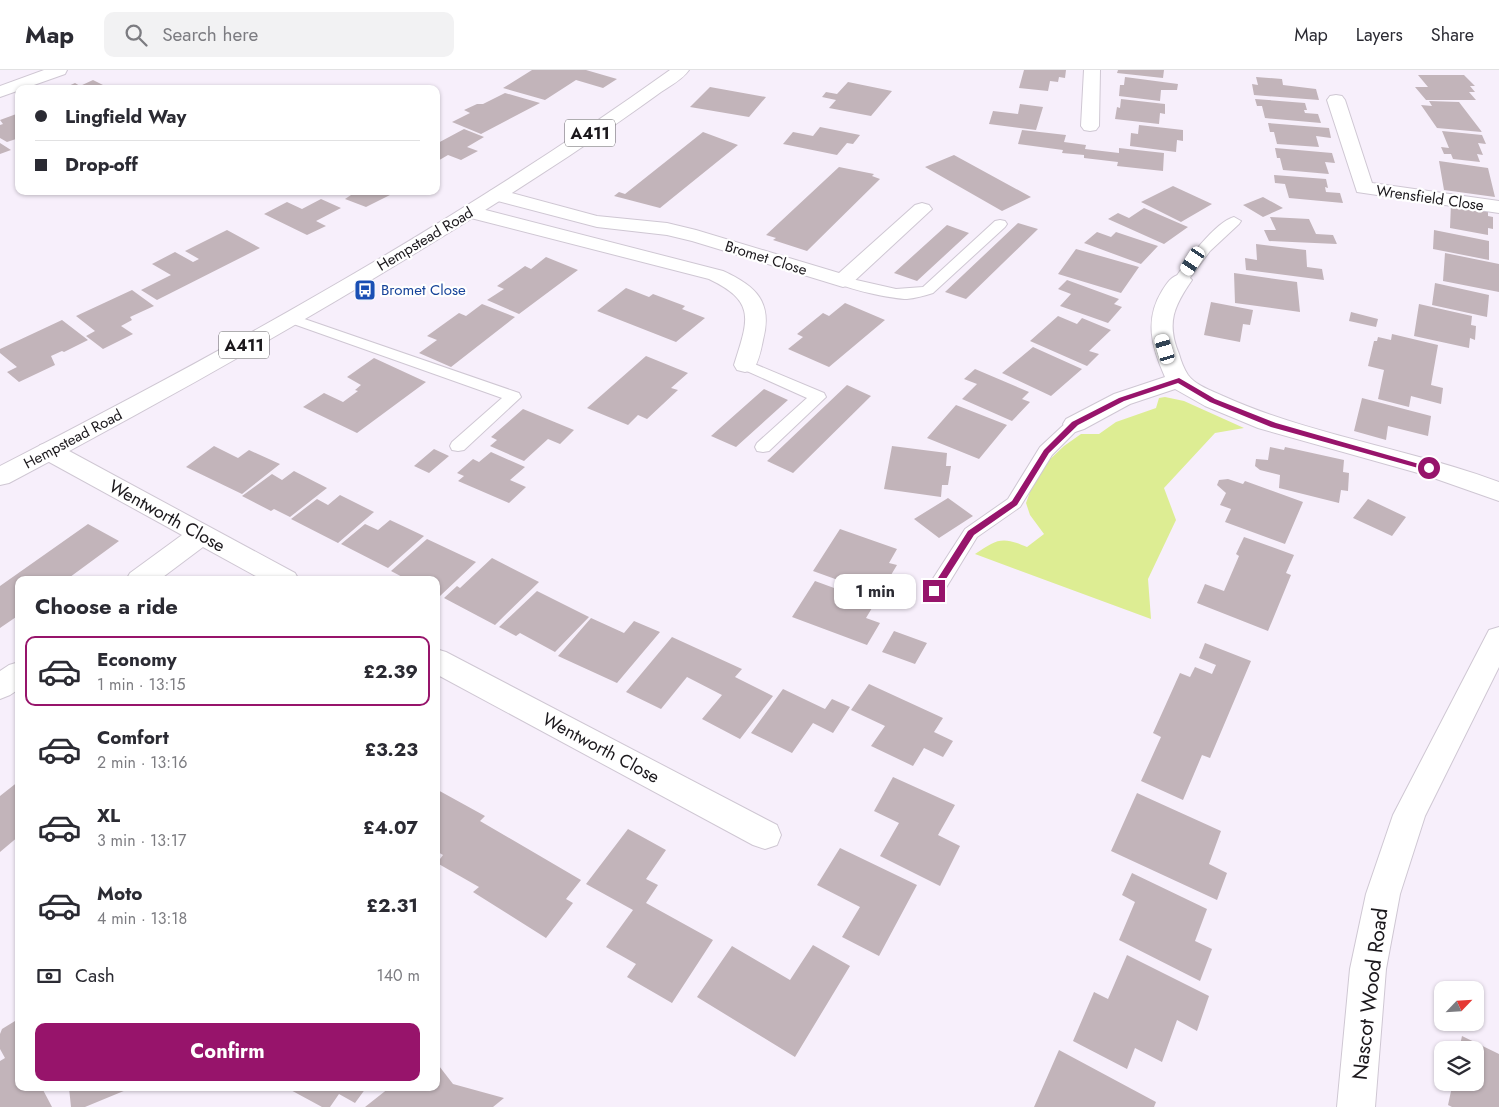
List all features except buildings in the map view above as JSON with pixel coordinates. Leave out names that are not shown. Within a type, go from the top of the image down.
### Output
[{"type":"street","points":[[19,85],[59,70]]},
{"type":"street","name":"Hempstead Road","points":[[0,477],[161,393],[470,212],[681,70]]},
{"type":"street","points":[[1090,126],[1092,70]]},
{"type":"street","points":[[0,92],[15,86]]},
{"type":"street","name":"Wrensfield Close","points":[[1336,100],[1364,188],[1499,207]]},
{"type":"street","name":"Bromet Close","points":[[497,195],[609,224],[673,230],[843,281]]},
{"type":"street","points":[[843,281],[855,268],[922,209]]},
{"type":"street","name":"Bromet Close","points":[[470,212],[730,280],[742,288],[755,306],[755,333],[745,365]]},
{"type":"street","points":[[1180,280],[1164,306],[1161,336],[1179,380],[1212,401],[1273,425],[1461,478],[1499,492]]},
{"type":"street","points":[[1075,424],[1122,400],[1179,380]]},
{"type":"street","name":"Wentworth Close","points":[[49,452],[277,576]]},
{"type":"street","points":[[145,576],[200,535]]},
{"type":"street","name":"Nascot Wood Road","points":[[1356,1107],[1368,969],[1383,894],[1409,815],[1499,638]]},
{"type":"street","name":"Wentworth Close","points":[[440,662],[765,835]]},
{"type":"street","points":[[0,686],[15,675]]},
{"type":"lane","points":[[1180,280],[1193,261],[1219,233],[1234,221]]},
{"type":"lane","points":[[843,281],[897,294],[920,293],[928,290],[1000,224]]},
{"type":"lane","points":[[290,318],[513,397],[458,446]]},
{"type":"lane","points":[[745,365],[818,397],[763,447]]},
{"type":"lane","points":[[934,591],[971,533],[1014,503],[1046,452],[1075,424]]},
{"type":"green space","points":[[1165,397],[1184,401],[1244,428],[1215,433],[1164,488],[1176,520],[1148,579],[1151,619],[975,554],[995,542],[1005,540],[1027,547],[1044,534],[1030,515],[1026,503],[1031,489],[1045,464],[1064,446],[1081,434],[1099,434],[1116,422],[1156,408],[1159,398]]},
{"type":"place","name":"Bromet Close","points":[[365,290]]},
{"type":"route","points":[[934,591],[971,533],[1014,503],[1046,452],[1075,424],[1100,409],[1145,390],[1179,380],[1212,401],[1273,425],[1429,468]]}]
